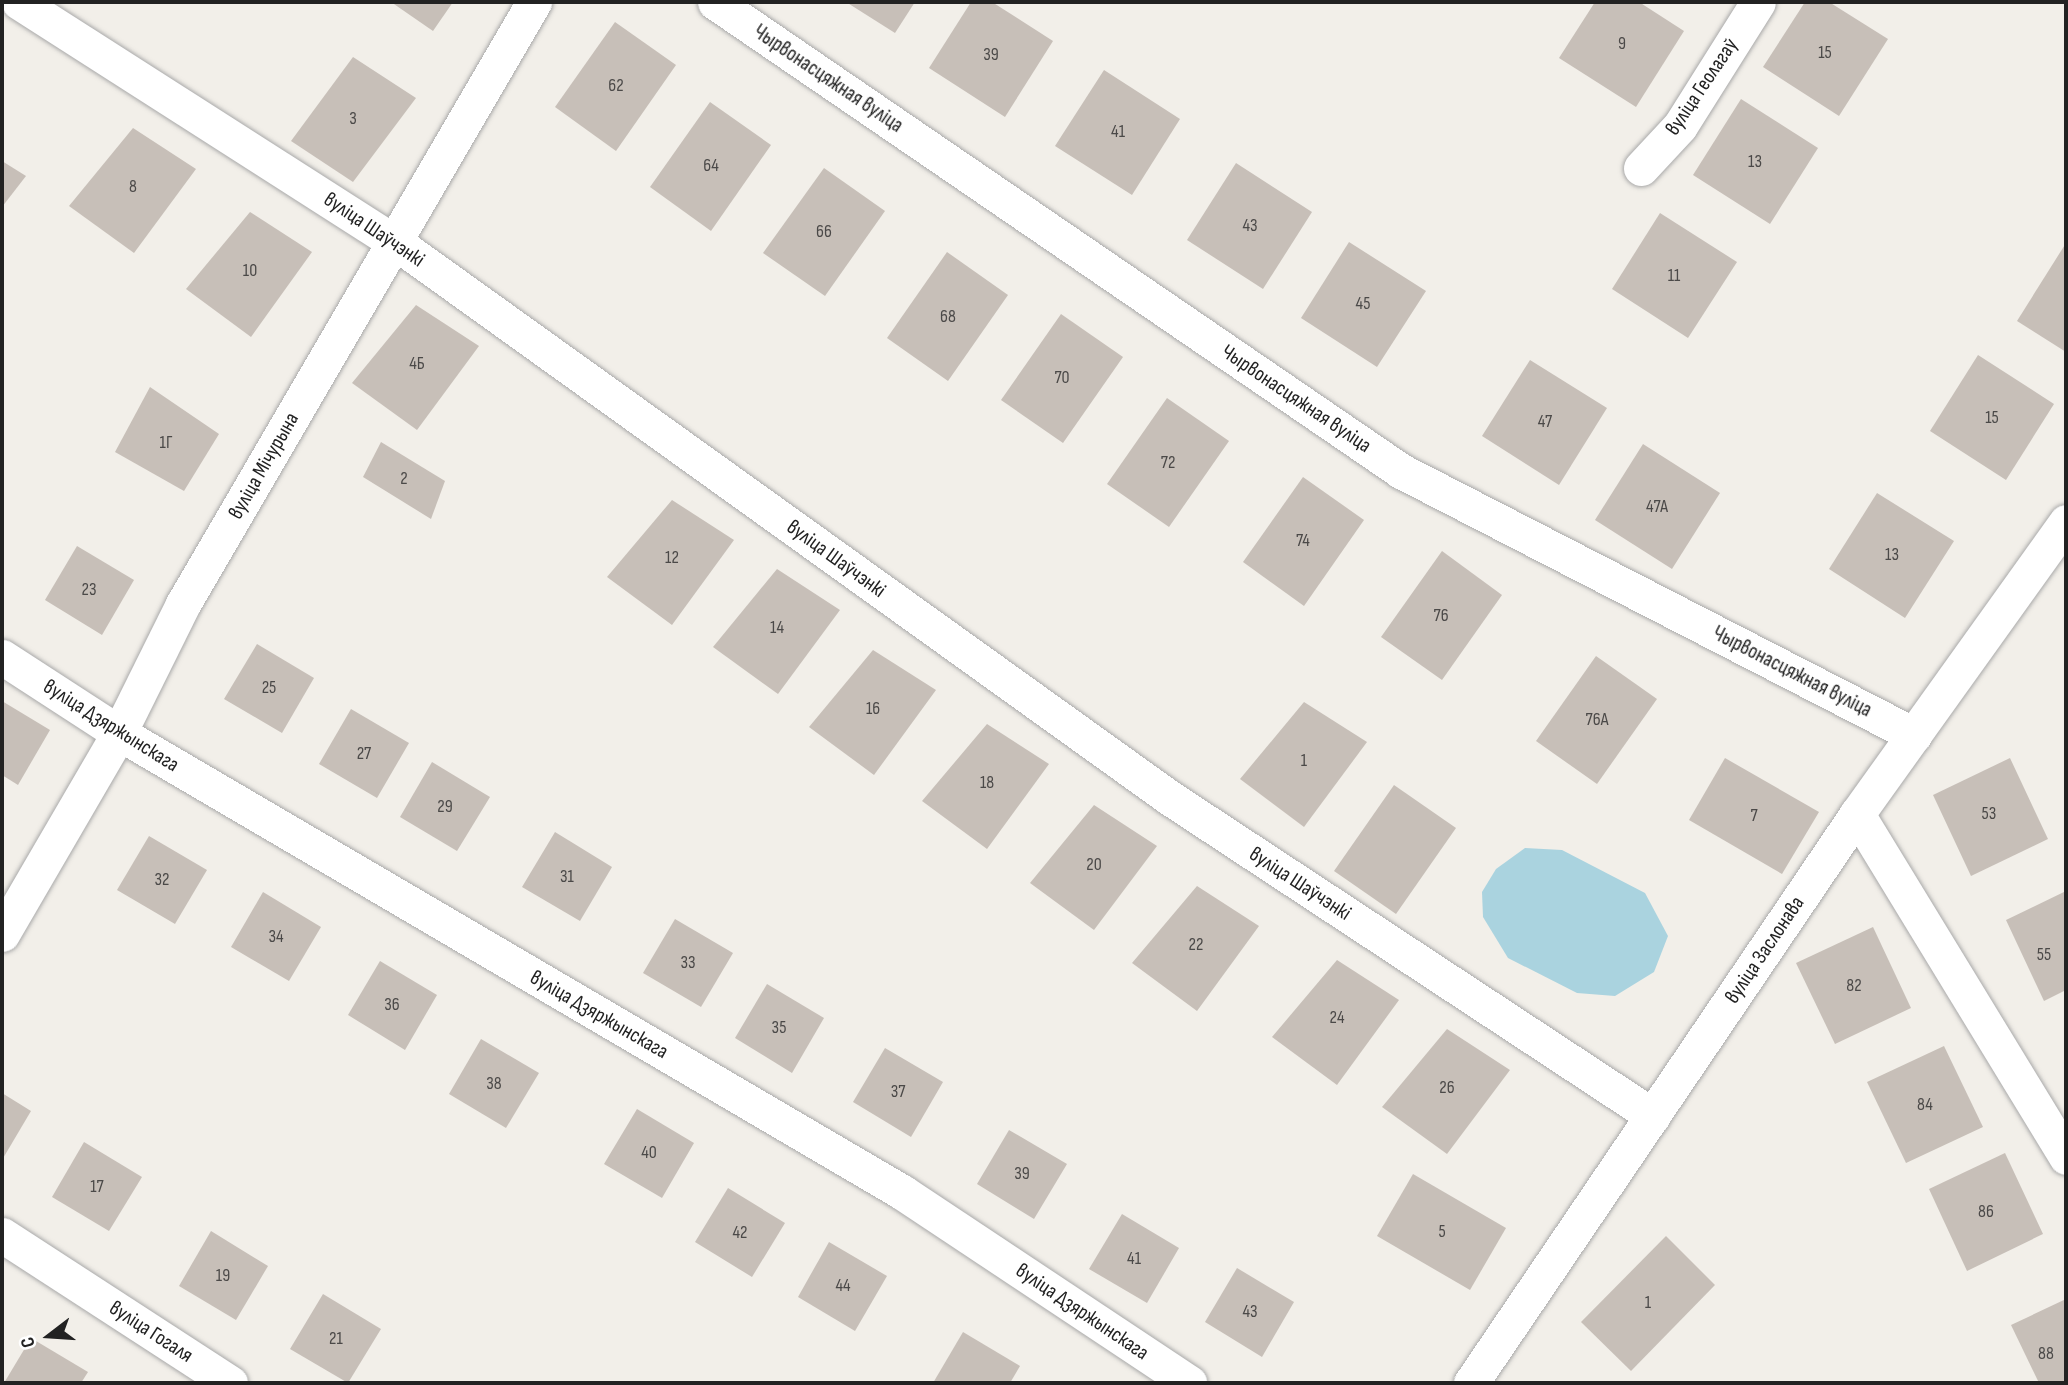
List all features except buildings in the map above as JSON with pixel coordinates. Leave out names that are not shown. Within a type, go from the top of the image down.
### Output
[{"type":"street","name":"вуліца Шаўчэнкі","points":[[19,2],[395,242],[1170,798],[1653,1116]]},
{"type":"street","name":"вуліца Мічурына","points":[[2,934],[119,733],[183,604],[534,2]]},
{"type":"street","name":"Чырвонасцяжная вуліца","points":[[715,2],[1401,471],[1914,735]]},
{"type":"street","name":"вуліца Геолагаў","points":[[1641,168],[1680,126],[1753,3]]},
{"type":"street","name":"вуліца Заслонава","points":[[1471,1383],[1857,814],[2066,522]]},
{"type":"street","name":"вуліца Дзяржынскага","points":[[2,657],[119,733],[902,1192],[1189,1383]]},
{"type":"street","points":[[1857,814],[2066,1157]]},
{"type":"street","name":"вуліца Гогаля","points":[[2,1235],[230,1383]]},
{"type":"water","points":[[1525,848],[1562,850],[1645,893],[1668,936],[1654,972],[1615,996],[1577,993],[1508,958],[1483,917],[1482,892],[1496,869]]}]
